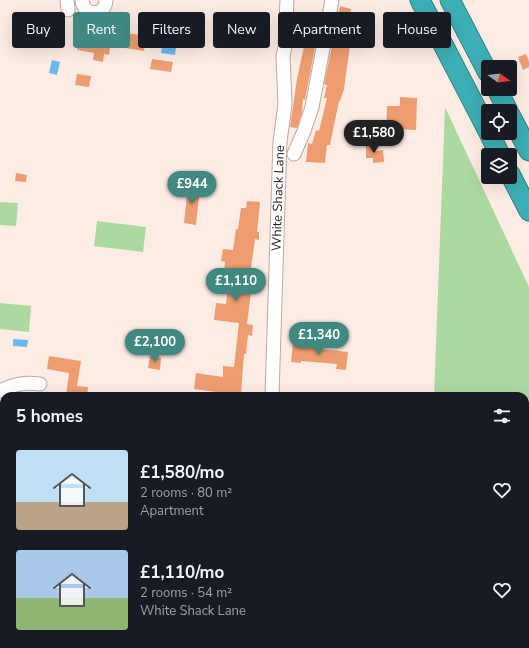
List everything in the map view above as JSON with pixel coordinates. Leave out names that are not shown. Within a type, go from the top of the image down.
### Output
[{"type":"highway","points":[[420,0],[481,117]]},
{"type":"highway","points":[[450,0],[481,60]]},
{"type":"highway","points":[[517,128],[529,151]]},
{"type":"highway","points":[[515,184],[529,211]]},
{"type":"street","points":[[82,0],[84,8],[94,13],[102,10],[106,0]]},
{"type":"street","name":"White Shack Lane","points":[[272,392],[280,142],[285,104],[284,56],[287,0]]},
{"type":"street","points":[[294,154],[312,107],[332,0]]},
{"type":"street","points":[[0,390],[14,384],[30,382],[40,384]]},
{"type":"green space","points":[[445,107],[529,287],[529,392],[434,392]]},
{"type":"green space","points":[[0,202],[18,203],[16,226],[0,225]]},
{"type":"green space","points":[[97,221],[146,227],[143,252],[94,246]]},
{"type":"green space","points":[[0,303],[31,306],[29,332],[0,329]]},
{"type":"water","points":[[162,48],[176,48],[175,55],[161,53]]},
{"type":"water","points":[[52,60],[60,62],[57,75],[49,73]]},
{"type":"water","points":[[13,339],[28,340],[27,347],[13,346]]},
{"type":"building","points":[[340,6],[351,9],[350,12],[339,12]]},
{"type":"building","points":[[130,33],[138,35],[138,48],[144,48],[144,51],[125,48],[130,48]]},
{"type":"building","points":[[77,48],[110,48],[109,55],[104,54],[103,62],[93,60],[94,53],[77,50]]},
{"type":"building","points":[[304,48],[315,48],[305,100],[303,99],[302,113],[297,128],[290,127],[297,79]]},
{"type":"building","points":[[332,48],[350,48],[344,89],[339,101],[330,145],[327,145],[325,163],[306,162],[308,143],[312,144],[316,130],[319,131],[327,98],[324,98],[327,85],[324,84]]},
{"type":"building","points":[[526,54],[529,61],[529,67],[523,70],[518,57]]},
{"type":"building","points":[[152,59],[173,62],[171,72],[150,69]]},
{"type":"building","points":[[77,74],[91,76],[89,87],[75,85]]},
{"type":"building","points":[[400,97],[417,98],[416,130],[394,129],[394,135],[386,135],[387,106],[400,106]]},
{"type":"building","points":[[374,143],[375,151],[383,150],[384,162],[373,163],[373,158],[366,158],[366,144]]},
{"type":"building","points":[[16,173],[27,175],[26,182],[15,181]]},
{"type":"building","points":[[188,186],[200,187],[196,225],[184,223]]},
{"type":"building","points":[[247,201],[260,202],[257,232],[259,232],[259,240],[255,239],[248,291],[251,292],[247,324],[253,325],[252,336],[248,335],[246,354],[244,354],[241,392],[216,392],[194,389],[196,373],[223,377],[223,366],[234,367],[239,323],[214,320],[216,303],[226,304],[228,285],[223,285],[225,262],[221,261],[223,249],[233,250],[241,208],[246,208]]},
{"type":"building","points":[[293,343],[302,344],[302,347],[348,352],[346,370],[336,369],[337,364],[301,361],[301,363],[291,362]]},
{"type":"building","points":[[49,356],[81,361],[77,386],[88,387],[87,392],[67,392],[69,373],[47,369]]},
{"type":"building","points":[[150,356],[161,358],[160,370],[148,368]]}]
